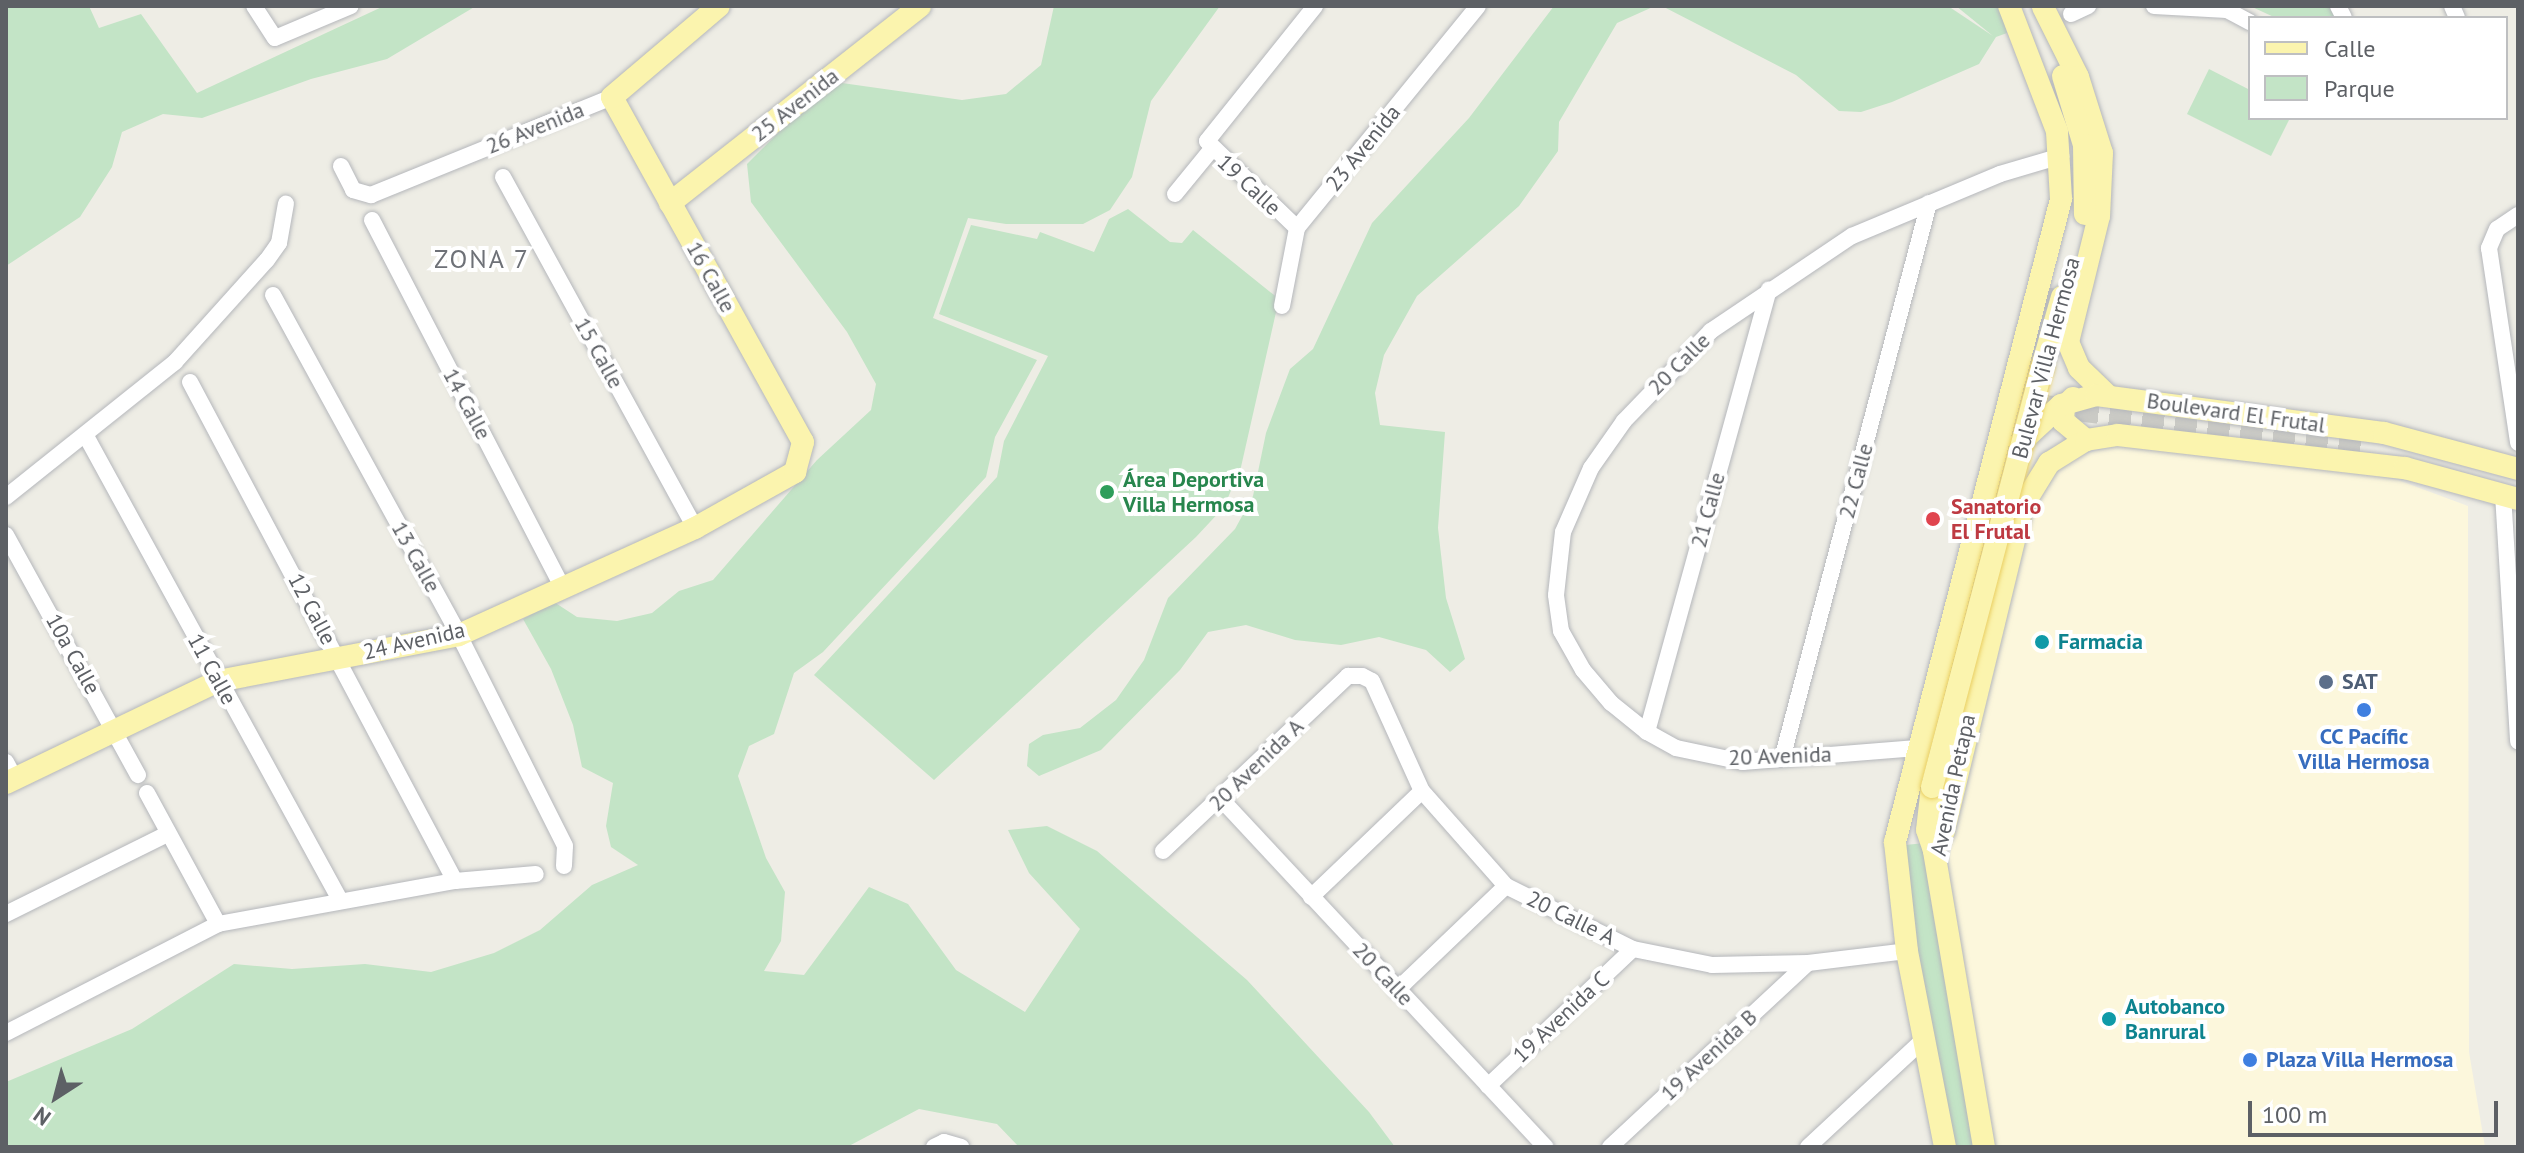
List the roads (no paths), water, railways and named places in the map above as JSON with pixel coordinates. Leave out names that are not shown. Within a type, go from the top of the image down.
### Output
[{"type":"main road","name":"26 Avenida","points":[[612,97],[719,6]]},
{"type":"main road","name":"25 Avenida","points":[[670,203],[920,6]]},
{"type":"main road","name":"Bulevar Villa Hermosa","points":[[1991,487],[2061,199],[2061,156],[2057,132],[2009,6]]},
{"type":"main road","name":"Bulevar Villa Hermosa","points":[[1934,850],[1927,830],[1932,787],[2085,210],[2084,145],[2044,11]]},
{"type":"main road","points":[[2044,11],[2083,89],[2102,153],[2099,216],[2068,342],[2079,368],[2108,396]]},
{"type":"main road","name":"16 Calle","points":[[612,97],[803,442],[803,458]]},
{"type":"main road","points":[[2052,288],[2073,184],[2068,152],[2057,132]]},
{"type":"main road","name":"Boulevard El Frutal","points":[[2073,398],[2108,396],[2384,433],[2518,469]]},
{"type":"main road","points":[[1991,487],[2036,424],[2073,398]]},
{"type":"main road","points":[[2073,398],[2064,407],[2063,421],[2086,440]]},
{"type":"main road","name":"Boulevard El Frutal","points":[[2037,477],[2059,454],[2086,440],[2118,435],[2203,442],[2438,475],[2510,496]]},
{"type":"main road","points":[[2368,446],[2438,475]]},
{"type":"main road","name":"24 Avenida","points":[[9,775],[115,730],[218,681],[459,635],[695,528],[790,478],[803,458]]},
{"type":"main road","points":[[2007,461],[2025,462],[2037,477]]},
{"type":"main road","name":"Avenida Petapa","points":[[1984,1147],[1934,850],[1944,830],[2022,507],[2037,477]]},
{"type":"main road","name":"Avenida Petapa","points":[[1945,1147],[1907,951],[1895,842],[1917,748],[1991,487]]},
{"type":"street","points":[[254,6],[275,38],[351,6]]},
{"type":"street","points":[[1175,194],[1315,6]]},
{"type":"street","name":"23 Avenida","points":[[1282,306],[1297,228],[1478,6]]},
{"type":"street","points":[[2071,14],[2088,6]]},
{"type":"street","points":[[2154,6],[2226,8],[2248,21]]},
{"type":"street","name":"26 Avenida","points":[[341,166],[353,190],[371,195],[612,97]]},
{"type":"street","name":"19 Calle","points":[[1210,144],[1297,228]]},
{"type":"street","name":"20 Calle","points":[[1647,732],[1611,703],[1583,670],[1561,631],[1556,595],[1563,532],[1591,468],[1624,421],[1711,331],[1769,289],[1852,236],[1929,203],[2061,156]]},
{"type":"street","name":"15 Calle","points":[[503,177],[695,528]]},
{"type":"street","name":"22 Calle","points":[[1782,759],[1929,203]]},
{"type":"street","points":[[6,497],[175,362],[242,290],[279,243],[286,204]]},
{"type":"street","points":[[2518,215],[2497,229],[2489,248],[2518,443]]},
{"type":"street","name":"14 Calle","points":[[372,220],[562,587]]},
{"type":"street","name":"21 Calle","points":[[1647,732],[1769,289]]},
{"type":"street","name":"13 Calle","points":[[273,295],[459,635],[565,846],[564,866]]},
{"type":"street","name":"12 Calle","points":[[190,382],[455,881]]},
{"type":"street","name":"11 Calle","points":[[86,436],[340,900]]},
{"type":"street","points":[[2510,496],[2518,742]]},
{"type":"street","name":"10a Calle","points":[[6,535],[138,775]]},
{"type":"street","name":"20 Calle A","points":[[1348,676],[1372,681],[1422,791],[1506,886],[1633,949],[1712,965],[1808,963],[1907,951]]},
{"type":"street","name":"20 Avenida A","points":[[1163,851],[1348,676]]},
{"type":"street","name":"20 Avenida","points":[[1647,732],[1705,757],[1782,759],[1917,748]]},
{"type":"street","points":[[1311,897],[1422,791]]},
{"type":"street","points":[[147,793],[218,924]]},
{"type":"street","name":"20 Calle","points":[[1221,799],[1546,1147]]},
{"type":"street","points":[[6,914],[167,834]]},
{"type":"street","points":[[6,1033],[218,924],[455,881],[536,874]]},
{"type":"street","points":[[1397,990],[1506,886]]},
{"type":"street","name":"19 Avenida C","points":[[1488,1086],[1633,949]]},
{"type":"street","name":"19 Avenida B","points":[[1610,1147],[1808,963]]},
{"type":"street","points":[[1808,1147],[1923,1040]]},
{"type":"street","points":[[934,1147],[944,1142],[961,1147]]},
{"type":"tunnel","points":[[2052,288],[2025,377],[2029,393],[2044,406],[2368,446]]},
{"type":"place","name":"Área Deportiva Villa Hermosa","points":[[1107,492]]},
{"type":"place","name":"Sanatorio El Frutal","points":[[1933,519]]},
{"type":"place","name":"Farmacia","points":[[2042,642]]},
{"type":"place","name":"SAT","points":[[2326,682]]},
{"type":"place","name":"CC Pacífic Villa Hermosa","points":[[2364,710]]},
{"type":"place","name":"Autobanco Banrural","points":[[2109,1019]]},
{"type":"place","name":"Plaza Villa Hermosa","points":[[2250,1060]]},
{"type":"district","name":"ZONA 7","points":[[482,259]]}]
